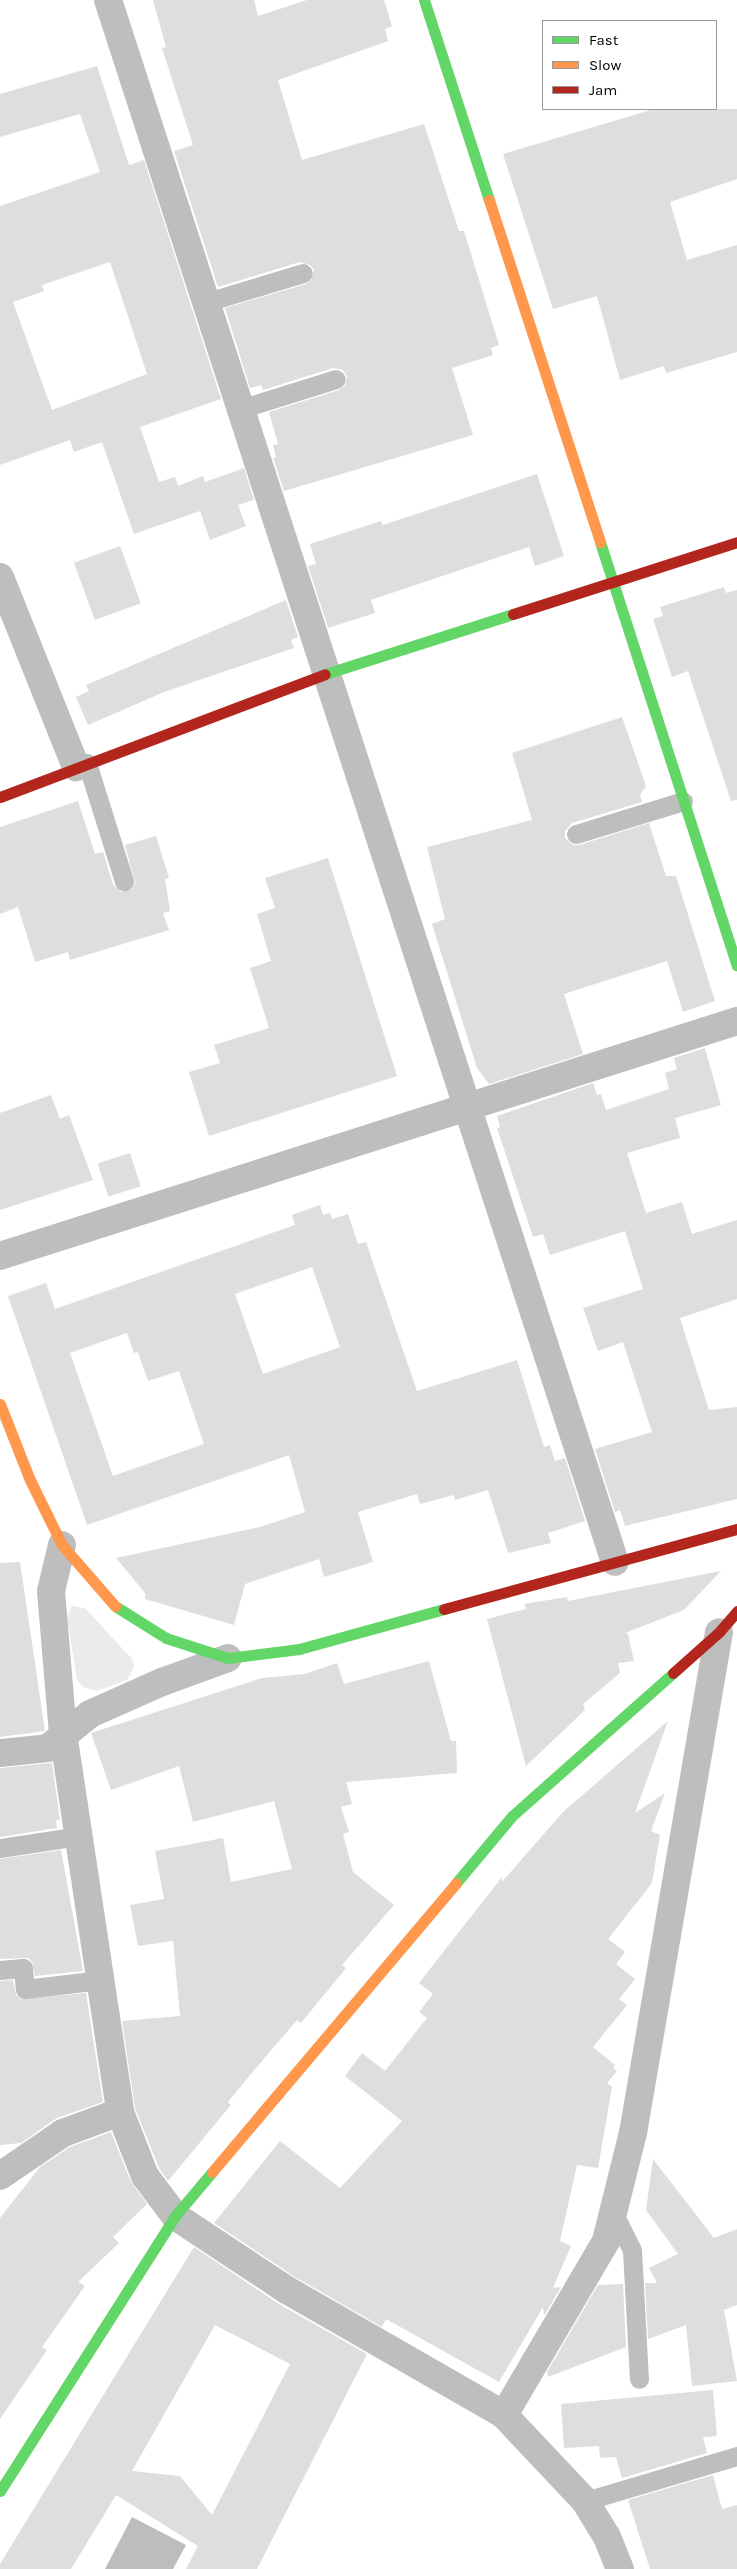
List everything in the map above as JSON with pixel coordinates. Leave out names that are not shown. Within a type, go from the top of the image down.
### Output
[{"type":"street","points":[[108,0],[329,673],[615,1562]]},
{"type":"street","points":[[424,0],[611,582],[737,965]]},
{"type":"street","points":[[0,797],[329,673],[737,542]]},
{"type":"street","points":[[0,577],[82,765]]},
{"type":"street","points":[[0,1256],[737,1022]]},
{"type":"street","points":[[0,1404],[30,1480],[62,1545],[112,1604],[166,1638],[228,1658]]},
{"type":"street","points":[[0,1753],[48,1748],[63,1733],[90,1714],[162,1682],[228,1658],[299,1650],[737,1530]]},
{"type":"street","points":[[62,1545],[51,1592],[63,1733],[120,2112],[145,2176],[175,2216],[287,2290],[504,2415],[585,2500],[607,2536],[620,2569]]},
{"type":"street","points":[[0,2491],[175,2216],[512,1816],[719,1632],[737,1611]]},
{"type":"street","points":[[504,2415],[606,2242],[633,2133],[719,1632]]},
{"type":"street","points":[[0,2176],[63,2134],[120,2112]]},
{"type":"lane","points":[[207,302],[303,273]]},
{"type":"lane","points":[[242,408],[336,379]]},
{"type":"lane","points":[[82,765],[124,881]]},
{"type":"lane","points":[[576,834],[683,801]]},
{"type":"lane","points":[[0,1848],[78,1836]]},
{"type":"lane","points":[[0,1970],[23,1968],[24,1989],[100,1980]]},
{"type":"lane","points":[[613,2212],[632,2250],[638,2379]]},
{"type":"lane","points":[[585,2500],[737,2456]]},
{"type":"shaded area","points":[[72,1606],[85,1608],[132,1659],[134,1667],[127,1680],[96,1691],[83,1687],[77,1680],[67,1617]]},
{"type":"shaded area","points":[[132,2517],[186,2545],[173,2569],[105,2569]]},
{"type":"building","points":[[153,0],[254,0],[258,16],[307,0],[384,0],[392,26],[385,29],[388,41],[278,80],[302,160],[424,124],[459,231],[464,231],[499,345],[491,348],[493,355],[452,368],[473,435],[284,491],[273,458],[276,457],[273,445],[278,444],[269,412],[339,390],[345,386],[347,376],[343,370],[333,368],[263,390],[261,385],[250,388],[225,308],[306,284],[311,280],[314,270],[310,265],[300,262],[218,287],[174,151],[193,145],[162,48],[166,47]]},
{"type":"building","points":[[97,66],[129,165],[144,160],[221,399],[140,427],[159,482],[175,477],[178,486],[203,476],[205,482],[244,468],[254,500],[238,505],[246,526],[210,540],[200,511],[134,534],[102,442],[74,452],[70,440],[0,465],[0,206],[100,172],[80,114],[0,137],[0,94]],"holes":[[[110,262],[147,374],[52,410],[13,302],[44,291],[42,285]]]},
{"type":"building","points":[[737,109],[737,179],[670,202],[687,260],[737,245],[737,352],[666,373],[664,366],[620,380],[597,296],[553,309],[503,154],[651,110]]},
{"type":"building","points":[[537,474],[564,556],[535,566],[529,547],[371,600],[375,613],[328,628],[308,566],[316,564],[310,544],[381,521],[383,525]]},
{"type":"building","points":[[120,546],[141,603],[95,620],[74,563]]},
{"type":"building","points":[[724,587],[726,593],[737,590],[737,800],[731,801],[688,671],[672,677],[653,619],[663,616],[660,607]]},
{"type":"building","points":[[286,600],[298,637],[291,640],[294,648],[164,692],[88,725],[76,697],[89,691],[86,685]]},
{"type":"building","points":[[622,717],[646,786],[640,795],[642,802],[572,823],[565,831],[565,838],[573,845],[579,845],[649,823],[666,876],[676,876],[715,1001],[683,1012],[667,961],[564,994],[583,1054],[489,1084],[477,1068],[432,924],[445,919],[427,847],[532,820],[512,753]]},
{"type":"building","points":[[78,801],[95,854],[103,852],[113,884],[121,892],[132,889],[135,883],[125,845],[156,836],[169,878],[165,879],[170,911],[163,913],[169,930],[70,960],[68,952],[35,962],[18,907],[0,914],[0,827]]},
{"type":"building","points":[[328,858],[397,1076],[209,1136],[189,1072],[220,1063],[214,1045],[269,1028],[250,968],[271,961],[257,914],[275,908],[265,878]]},
{"type":"building","points":[[705,1048],[721,1105],[675,1118],[680,1138],[627,1153],[646,1213],[682,1202],[692,1234],[737,1220],[737,1299],[680,1318],[709,1410],[737,1407],[737,1499],[625,1526],[620,1510],[615,1512],[595,1449],[652,1432],[623,1342],[598,1351],[583,1308],[643,1289],[625,1231],[550,1255],[543,1234],[533,1237],[497,1128],[500,1127],[497,1116],[593,1083],[597,1095],[601,1094],[606,1110],[669,1089],[665,1073],[677,1069],[674,1058]]},
{"type":"building","points":[[51,1095],[60,1119],[69,1115],[93,1180],[0,1210],[0,1113]]},
{"type":"building","points":[[130,1153],[141,1186],[108,1197],[98,1164]]},
{"type":"building","points":[[320,1205],[323,1215],[330,1213],[332,1219],[348,1214],[358,1244],[366,1242],[417,1391],[517,1360],[544,1447],[550,1445],[555,1461],[565,1458],[585,1521],[548,1533],[551,1543],[508,1553],[488,1490],[455,1500],[454,1495],[420,1504],[417,1494],[358,1512],[373,1562],[324,1577],[319,1559],[245,1584],[234,1625],[145,1599],[145,1593],[116,1558],[260,1527],[305,1512],[289,1455],[87,1525],[8,1296],[46,1283],[55,1309],[295,1225],[292,1215]],"holes":[[[312,1267],[340,1347],[263,1374],[235,1294]],[[127,1333],[134,1353],[138,1352],[148,1381],[179,1371],[204,1444],[113,1476],[70,1353]]]},
{"type":"building","points":[[20,1562],[45,1731],[0,1737],[0,1563]]},
{"type":"building","points":[[721,1571],[684,1610],[625,1633],[628,1634],[634,1661],[618,1663],[620,1673],[583,1704],[585,1710],[526,1766],[487,1619],[526,1609],[524,1604],[567,1597],[568,1601]]},
{"type":"building","points":[[429,1661],[451,1741],[456,1741],[457,1773],[346,1782],[352,1804],[341,1807],[349,1832],[343,1834],[353,1872],[394,1905],[342,1965],[346,1968],[301,2023],[297,2020],[228,2102],[231,2105],[168,2181],[159,2168],[135,2108],[122,2021],[180,2016],[173,1941],[138,1946],[130,1905],[164,1899],[155,1851],[223,1838],[231,1882],[292,1869],[274,1801],[193,1822],[179,1766],[111,1790],[91,1733],[262,1678],[305,1674],[337,1663],[344,1684]]},
{"type":"building","points":[[668,1721],[635,1813],[665,1793],[651,1831],[660,1835],[652,1883],[608,1939],[625,1952],[616,1964],[635,1979],[619,1999],[627,2005],[593,2047],[615,2065],[613,2068],[617,2071],[607,2083],[612,2087],[598,2168],[577,2165],[560,2241],[571,2246],[553,2288],[561,2287],[544,2316],[543,2307],[499,2382],[386,2319],[382,2327],[295,2277],[214,2223],[280,2141],[340,2188],[402,2121],[345,2076],[362,2053],[385,2071],[427,2018],[419,2012],[433,1994],[419,1983],[502,1877],[502,1882],[563,1812]]},
{"type":"building","points":[[52,1763],[60,1820],[56,1820],[57,1828],[0,1837],[0,1768]]},
{"type":"building","points":[[61,1850],[83,1971],[35,1976],[32,1962],[28,1958],[0,1959],[0,1859]]},
{"type":"building","points":[[13,1980],[16,1995],[21,1999],[86,1993],[103,2102],[57,2118],[21,2143],[0,2145],[0,1981]]},
{"type":"building","points":[[111,2132],[131,2182],[147,2204],[113,2237],[119,2243],[78,2282],[85,2286],[42,2347],[47,2350],[0,2419],[0,2218],[40,2167],[70,2147]]},
{"type":"building","points":[[653,2159],[714,2238],[737,2229],[737,2305],[724,2310],[737,2381],[692,2386],[686,2325],[648,2339],[645,2283],[657,2283],[649,2268],[678,2254],[646,2210]]},
{"type":"building","points":[[194,2247],[279,2304],[367,2354],[257,2569],[186,2569],[198,2546],[116,2495],[71,2569],[0,2569],[0,2564]],"holes":[[[215,2325],[290,2364],[212,2515],[180,2476],[132,2471]]]},
{"type":"building","points":[[623,2284],[626,2347],[548,2377],[547,2372],[598,2285]]},
{"type":"building","points":[[713,2390],[717,2436],[703,2437],[707,2453],[622,2478],[616,2457],[600,2458],[599,2446],[564,2448],[561,2404]]},
{"type":"building","points":[[713,2475],[722,2509],[737,2505],[737,2569],[650,2569],[628,2500]]},
{"type":"traffic: fast","points":[[424,0],[489,200]]},
{"type":"traffic: fast","points":[[600,542],[737,965]]},
{"type":"traffic: fast","points":[[325,674],[513,614]]},
{"type":"traffic: fast","points":[[115,1606],[166,1638],[228,1658],[299,1649],[444,1609]]},
{"type":"traffic: fast","points":[[456,1883],[512,1816],[673,1673]]},
{"type":"traffic: fast","points":[[0,2491],[175,2216],[212,2172]]},
{"type":"traffic: slow","points":[[489,200],[600,542]]},
{"type":"traffic: slow","points":[[0,1404],[30,1480],[62,1545],[115,1606]]},
{"type":"traffic: slow","points":[[212,2172],[456,1883]]},
{"type":"traffic: jam","points":[[513,614],[737,542]]},
{"type":"traffic: jam","points":[[0,797],[325,674]]},
{"type":"traffic: jam","points":[[444,1609],[737,1529]]},
{"type":"traffic: jam","points":[[673,1673],[719,1632],[737,1611]]}]
